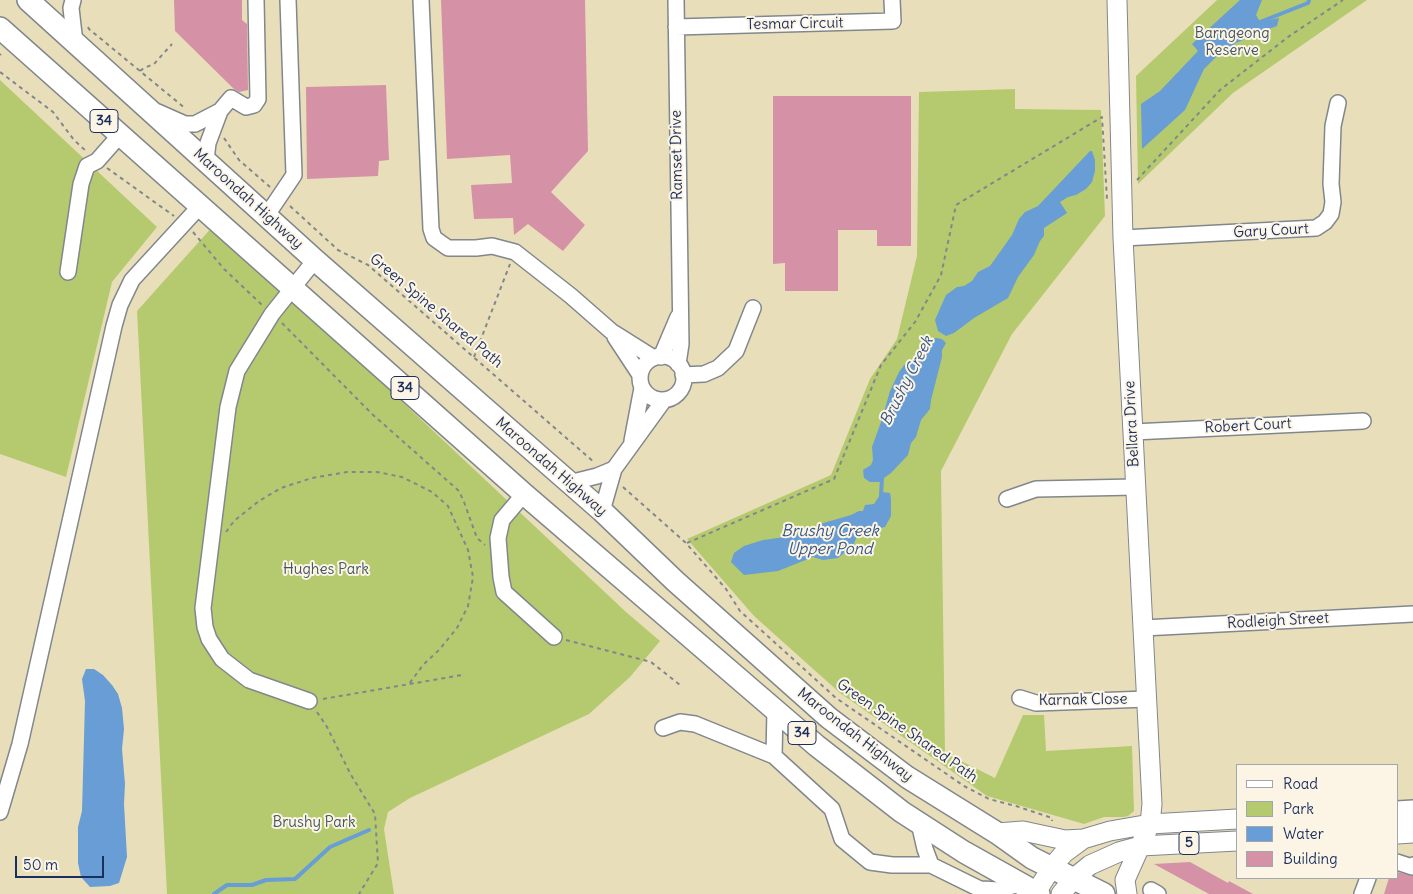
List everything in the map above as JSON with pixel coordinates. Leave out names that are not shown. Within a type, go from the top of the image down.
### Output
[{"type":"highway","name":"Maroondah Highway","points":[[28,0],[315,260],[602,511],[674,581],[829,718],[907,777],[997,833],[1032,858],[1052,867],[1068,886],[1104,894]]},
{"type":"highway","name":"Maroondah Highway","points":[[0,28],[524,494],[817,746],[919,823],[964,852],[1032,891]]},
{"type":"main road","name":"Bellara Drive","points":[[1117,0],[1120,113],[1128,177],[1121,198],[1152,804],[1150,824],[1125,880],[1127,894]]},
{"type":"main road","name":"5","points":[[1032,891],[1067,850],[1083,839],[1110,831],[1150,824],[1236,819]]},
{"type":"main road","points":[[1197,820],[1198,843]]},
{"type":"main road","points":[[1398,820],[1413,821]]},
{"type":"main road","points":[[997,833],[1023,831],[1065,840],[1083,839]]},
{"type":"main road","points":[[1398,834],[1413,833]]},
{"type":"main road","name":"5","points":[[1068,886],[1090,865],[1101,858],[1141,846],[1236,841]]},
{"type":"street","points":[[206,160],[209,124],[220,111],[232,98],[246,107],[254,105],[258,99],[256,0]]},
{"type":"street","points":[[266,215],[294,175],[288,0]]},
{"type":"street","points":[[421,0],[431,229],[434,238],[448,248],[492,246],[515,252],[571,296],[611,331],[658,357],[667,357],[681,369],[704,374],[718,368],[736,351],[753,308]]},
{"type":"street","name":"Ramset Drive","points":[[676,0],[681,369]]},
{"type":"street","name":"Tesmar Circuit","points":[[676,27],[892,22],[892,0]]},
{"type":"street","points":[[72,4],[75,44]]},
{"type":"street","name":"Gary Court","points":[[1123,238],[1316,228],[1325,222],[1331,214],[1333,126],[1338,103]]},
{"type":"street","points":[[150,109],[186,124],[209,124]]},
{"type":"street","points":[[68,272],[81,184],[88,166],[97,161],[120,135]]},
{"type":"street","points":[[0,812],[20,744],[120,305],[132,280],[186,224],[200,206]]},
{"type":"street","points":[[310,701],[249,680],[222,659],[209,639],[205,627],[204,608],[228,407],[237,371],[272,314],[315,260]]},
{"type":"street","name":"Ramset Drive","points":[[658,357],[680,310]]},
{"type":"street","points":[[611,331],[652,397],[664,400]]},
{"type":"street","points":[[631,448],[645,365],[658,357]]},
{"type":"street","points":[[602,511],[610,473],[631,448],[664,400],[677,394],[681,389],[681,369]]},
{"type":"street","name":"Robert Court","points":[[1133,432],[1363,421]]},
{"type":"street","points":[[569,483],[610,473]]},
{"type":"street","points":[[1007,499],[1036,489],[1136,487]]},
{"type":"street","points":[[524,494],[502,520],[498,538],[500,577],[504,592],[554,637]]},
{"type":"street","name":"Rodleigh Street","points":[[1143,628],[1413,614]]},
{"type":"street","name":"Karnak Close","points":[[1020,698],[1036,703],[1147,698]]},
{"type":"street","points":[[774,756],[775,710]]},
{"type":"street","points":[[664,728],[680,722],[695,724],[774,756],[832,809],[842,839],[870,862],[892,865],[931,865],[985,892],[999,890],[1032,891]]},
{"type":"street","points":[[1398,809],[1413,808]]},
{"type":"street","points":[[919,823],[931,865]]},
{"type":"street","points":[[1398,862],[1412,867],[1413,865]]},
{"type":"street","points":[[1362,894],[1368,879]]},
{"type":"path","points":[[1128,177],[1220,90],[1288,37],[1343,0]]},
{"type":"path","name":"Green Spine Shared Path","points":[[72,4],[85,20],[89,29],[186,109],[197,112],[223,137],[239,160],[338,250],[368,265],[610,473],[686,543],[726,589],[740,611],[836,698],[964,786],[989,799],[1052,818],[1050,837]]},
{"type":"path","points":[[140,71],[154,64],[172,44]]},
{"type":"path","points":[[0,72],[53,112],[74,140],[97,161],[186,224]]},
{"type":"path","points":[[686,543],[834,479],[881,365],[915,322],[941,274],[956,205],[1102,117],[1106,199],[1121,198]]},
{"type":"path","points":[[474,358],[515,252]]},
{"type":"path","points":[[372,414],[459,491],[477,538],[484,545],[499,553]]},
{"type":"path","points":[[224,533],[234,521],[259,501],[281,488],[312,478],[348,472],[377,472],[402,477],[432,492],[448,506],[468,550],[473,576],[468,606],[457,628],[439,650],[423,664],[410,684]]},
{"type":"path","points":[[554,637],[650,662],[680,685]]},
{"type":"path","points":[[359,894],[378,863],[375,814],[351,775],[327,727],[310,701],[462,675]]},
{"type":"green space","name":"Barngeong Reserve","points":[[1217,0],[1367,0],[1233,93],[1138,184],[1136,76]]},
{"type":"green space","points":[[0,80],[157,227],[112,282],[66,477],[0,454]]},
{"type":"green space","points":[[1015,89],[1015,109],[1101,110],[1105,216],[1012,334],[941,471],[945,753],[995,778],[1023,715],[1044,715],[1046,751],[1132,746],[1134,811],[1128,816],[1104,817],[1084,824],[987,796],[840,693],[754,616],[687,539],[831,475],[870,379],[897,339],[917,256],[919,92]]},
{"type":"green space","name":"Hughes Park","points":[[214,225],[626,612],[660,641],[630,677],[589,714],[410,798],[388,812],[384,829],[394,894],[167,894],[137,311]]},
{"type":"water","points":[[1240,0],[1262,0],[1256,15],[1260,22],[1279,18],[1277,26],[1236,43],[1218,55],[1204,69],[1185,110],[1142,149],[1141,104],[1160,91],[1198,51],[1192,44]]},
{"type":"water","points":[[1092,151],[1095,160],[1092,182],[1086,189],[1060,202],[1067,213],[1044,228],[1044,236],[1034,255],[1018,277],[1008,298],[974,318],[954,333],[946,336],[938,331],[935,320],[946,295],[957,287],[964,286],[972,281],[978,272],[990,266],[1012,235],[1019,219],[1025,212],[1038,206]]},
{"type":"water","name":"Brushy Creek Upper Pond","points":[[930,339],[942,339],[946,343],[942,350],[930,409],[921,420],[908,455],[882,482],[870,482],[864,478],[863,470],[871,465],[873,460],[872,447],[890,391],[905,364],[919,354]]},
{"type":"water","name":"Brushy Creek Upper Pond","points":[[882,492],[890,493],[891,499],[891,516],[885,527],[865,531],[857,536],[853,546],[838,558],[823,560],[813,557],[778,571],[744,575],[731,562],[734,553],[744,546],[763,540],[792,536],[820,524],[863,511],[865,505],[874,504]]},
{"type":"water","points":[[86,669],[94,669],[103,675],[118,694],[122,708],[127,857],[119,883],[110,886],[90,887],[81,877],[78,863],[78,827],[82,811],[85,701],[82,679]]},
{"type":"building","points":[[174,0],[242,0],[242,20],[247,24],[248,90],[239,92],[234,89],[175,31]]},
{"type":"building","points":[[441,0],[585,0],[588,151],[551,192],[585,225],[563,251],[528,224],[514,235],[513,218],[474,219],[471,185],[512,183],[510,155],[447,159]]},
{"type":"building","points":[[386,85],[389,160],[379,161],[378,176],[307,179],[306,87]]},
{"type":"building","points":[[773,96],[911,96],[911,246],[877,246],[877,230],[838,230],[838,291],[785,291],[785,263],[773,264]]},
{"type":"building","points":[[1190,862],[1228,883],[1229,881],[1253,894],[1209,894],[1154,864]]},
{"type":"building","points":[[1398,872],[1413,876],[1413,894],[1384,894],[1389,879],[1398,879]]},
{"type":"waterway","name":"Brushy Creek","points":[[1255,24],[1308,3],[1309,0]]},
{"type":"waterway","name":"Brushy Creek","points":[[881,496],[882,478]]},
{"type":"waterway","name":"Brushy Creek","points":[[214,894],[227,885],[252,885],[266,880],[295,879],[330,847],[369,830]]},
{"type":"park label","name":"Brushy Park","points":[[314,823]]}]
